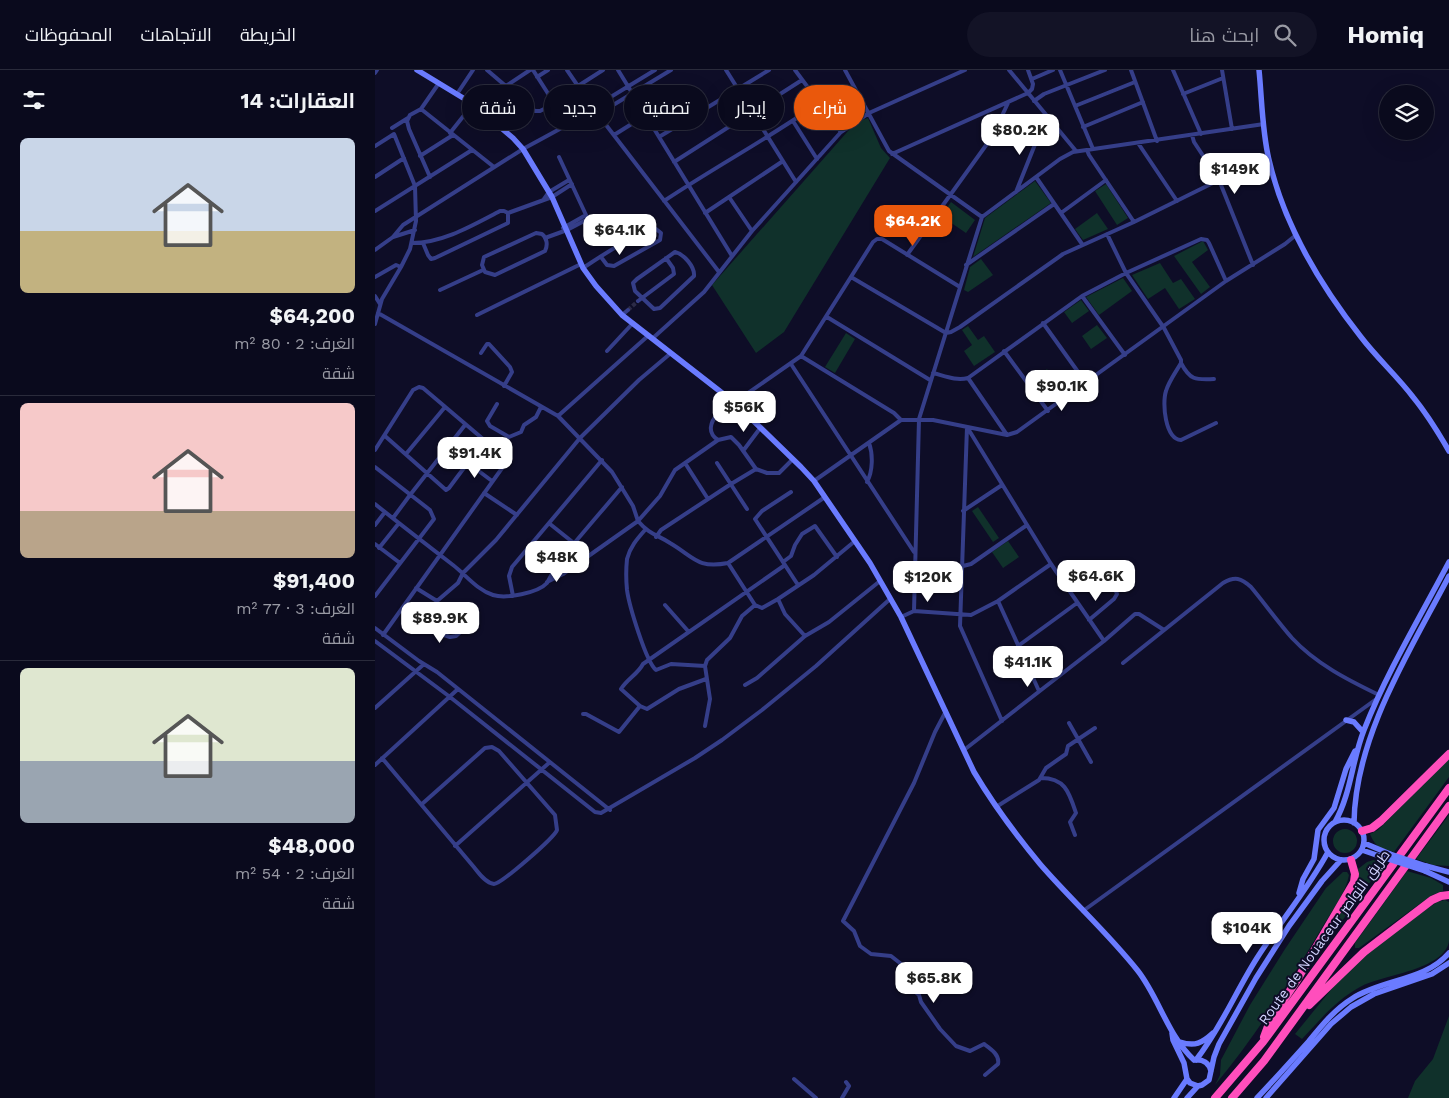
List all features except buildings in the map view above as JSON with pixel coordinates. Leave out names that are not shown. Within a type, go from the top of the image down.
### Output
[{"type":"highway","points":[[1362,831],[1372,828],[1381,822],[1449,754]]},
{"type":"highway","name":"Route de Nouaceur طريق النواصر","points":[[1215,1098],[1263,1042],[1449,788]]},
{"type":"highway","name":"Route de Nouaceur طريق النواصر","points":[[1232,1098],[1264,1061],[1449,806]]},
{"type":"highway","points":[[1263,1042],[1270,1021],[1297,980],[1354,882],[1355,874],[1351,860]]},
{"type":"highway","points":[[1301,1011],[1364,952],[1432,900],[1449,895]]},
{"type":"street","points":[[417,70],[462,97]]},
{"type":"street","points":[[457,94],[473,70]]},
{"type":"street","points":[[487,70],[505,85]]},
{"type":"street","points":[[508,85],[531,70],[544,88]]},
{"type":"street","points":[[537,77],[548,70]]},
{"type":"street","points":[[567,70],[577,85]]},
{"type":"street","points":[[580,85],[603,70]]},
{"type":"street","points":[[618,70],[628,85]]},
{"type":"street","points":[[631,85],[655,70]]},
{"type":"street","points":[[646,85],[671,70]]},
{"type":"street","points":[[726,70],[735,85]]},
{"type":"street","points":[[745,85],[769,70]]},
{"type":"street","points":[[795,70],[806,85]]},
{"type":"street","points":[[558,416],[704,292],[752,231],[841,132],[869,113],[965,70]]},
{"type":"street","points":[[1009,70],[1076,152]]},
{"type":"street","points":[[892,154],[1028,93],[1033,89],[1032,79],[1028,70]]},
{"type":"street","points":[[1032,79],[1053,70]]},
{"type":"street","points":[[1060,70],[1093,149]]},
{"type":"street","points":[[1034,101],[1044,94],[1105,70]]},
{"type":"street","points":[[1131,70],[1157,141]]},
{"type":"street","points":[[1173,70],[1201,134]]},
{"type":"street","points":[[1222,70],[1232,128]]},
{"type":"street","points":[[1259,70],[1269,159],[1275,184],[1295,235],[1347,318],[1362,339],[1421,407],[1449,451]]},
{"type":"street","points":[[847,71],[886,148],[981,217]]},
{"type":"street","points":[[1183,94],[1223,78]]},
{"type":"street","points":[[784,92],[803,80]]},
{"type":"street","points":[[1075,106],[1135,82]]},
{"type":"street","points":[[392,128],[421,109],[439,83]]},
{"type":"street","points":[[659,137],[718,101]]},
{"type":"street","points":[[1083,127],[1143,102]]},
{"type":"street","points":[[907,255],[993,137],[1008,103]]},
{"type":"street","points":[[421,109],[494,167]]},
{"type":"street","points":[[408,118],[407,124],[430,177]]},
{"type":"street","points":[[420,156],[452,134],[462,120]]},
{"type":"street","points":[[664,201],[793,121],[817,159]]},
{"type":"street","points":[[375,324],[380,304],[412,243],[416,216],[415,186],[389,123]]},
{"type":"street","points":[[914,611],[914,552],[919,419],[981,217],[1060,159],[1076,152],[1264,124]]},
{"type":"street","points":[[1015,193],[1042,127]]},
{"type":"street","points":[[614,135],[624,129]]},
{"type":"street","points":[[504,130],[523,149],[551,195],[582,266],[603,295],[622,315],[735,403],[814,481],[855,541],[901,617],[974,772],[996,807],[1041,864],[1141,975],[1159,1005],[1171,1031],[1173,1040],[1183,1060],[1187,1079],[1198,1086]]},
{"type":"street","points":[[375,250],[416,216],[523,149],[559,130]]},
{"type":"street","points":[[610,130],[719,272]]},
{"type":"street","points":[[655,130],[731,256]]},
{"type":"street","points":[[674,162],[724,130]]},
{"type":"street","points":[[763,130],[796,182]]},
{"type":"street","points":[[375,146],[394,134]]},
{"type":"street","points":[[1192,135],[1194,142],[1219,180],[1253,265]]},
{"type":"street","points":[[1138,143],[1177,200]]},
{"type":"street","points":[[375,211],[472,150]]},
{"type":"street","points":[[1087,150],[1089,156],[1134,222]]},
{"type":"street","points":[[559,157],[593,230]]},
{"type":"street","points":[[375,176],[404,158]]},
{"type":"street","points":[[851,277],[945,333],[951,332],[1063,254],[1134,222],[1219,180],[1269,159]]},
{"type":"street","points":[[705,213],[783,161]]},
{"type":"street","points":[[1036,178],[1082,244]]},
{"type":"street","points":[[1061,213],[1106,180]]},
{"type":"street","points":[[508,213],[544,199],[570,182]]},
{"type":"street","points":[[729,196],[752,231]]},
{"type":"street","points":[[966,265],[1054,204]]},
{"type":"street","points":[[412,243],[423,243],[460,231],[500,211],[504,210],[508,213]]},
{"type":"street","points":[[423,243],[430,258],[435,258],[508,223],[508,213]]},
{"type":"street","points":[[545,238],[587,217]]},
{"type":"street","points":[[477,315],[582,266],[650,230],[656,229],[661,233],[660,240],[614,266],[607,264],[601,256]]},
{"type":"street","points":[[393,237],[415,230]]},
{"type":"street","points":[[537,233],[545,238],[547,244],[545,250],[495,275],[487,274],[483,270],[482,260],[488,254],[537,233]]},
{"type":"street","points":[[1107,234],[1127,273],[1180,356],[1181,363],[1188,374],[1194,378],[1214,379]]},
{"type":"street","points":[[814,481],[901,420],[933,420],[1007,435],[1023,428],[1226,281],[1285,244],[1295,235]]},
{"type":"street","points":[[718,440],[710,429],[719,414],[801,356],[827,317],[869,246],[877,239],[882,239],[960,287]]},
{"type":"street","points":[[933,373],[953,379],[961,380],[968,378],[1082,296],[1193,242],[1204,239],[1209,242],[1226,281]]},
{"type":"street","points":[[675,252],[680,253],[693,269],[694,276],[660,308],[654,309],[633,288],[633,283],[667,258],[675,252]]},
{"type":"street","points":[[638,301],[674,274],[667,258]]},
{"type":"street","points":[[375,277],[395,266],[401,267]]},
{"type":"street","points":[[440,290],[483,270]]},
{"type":"street","points":[[375,296],[380,304]]},
{"type":"street","points":[[1082,296],[1125,355]]},
{"type":"street","points":[[622,315],[628,310]]},
{"type":"street","points":[[377,316],[558,416],[602,460],[622,487],[633,506],[638,521],[645,530],[670,543],[697,561],[710,565],[728,563],[825,497]]},
{"type":"street","points":[[827,317],[930,380]]},
{"type":"street","points":[[1043,323],[1086,382]]},
{"type":"street","points":[[607,351],[633,324]]},
{"type":"street","points":[[481,353],[489,344],[510,367],[512,372],[504,386]]},
{"type":"street","points":[[1004,351],[1048,411]]},
{"type":"street","points":[[416,588],[437,601],[458,583],[463,573],[496,540],[580,438],[639,380],[671,353]]},
{"type":"street","points":[[801,356],[894,413],[901,420]]},
{"type":"street","points":[[1181,363],[1165,393],[1165,410],[1169,433],[1175,439],[1181,440],[1216,423]]},
{"type":"street","points":[[791,364],[914,552]]},
{"type":"street","points":[[968,378],[1007,435]]},
{"type":"street","points":[[375,450],[413,390],[423,388],[503,456],[506,461],[383,635]]},
{"type":"street","points":[[497,404],[487,421],[490,426],[509,438],[521,432],[523,425],[536,417],[541,407]]},
{"type":"street","points":[[406,454],[445,407]]},
{"type":"street","points":[[393,518],[465,425]]},
{"type":"street","points":[[743,451],[761,427]]},
{"type":"street","points":[[967,427],[1051,564],[1104,641]]},
{"type":"street","points":[[967,427],[960,615],[962,631],[1002,721]]},
{"type":"street","points":[[385,436],[443,489],[447,490],[484,441]]},
{"type":"street","points":[[375,504],[476,585],[492,595],[513,596],[529,592],[563,574],[638,521],[657,500],[675,470],[718,440],[731,437],[756,469],[767,473],[779,473],[793,459]]},
{"type":"street","points":[[867,482],[871,470],[871,449],[869,443]]},
{"type":"street","points":[[513,596],[510,572],[602,460]]},
{"type":"street","points":[[468,463],[493,481]]},
{"type":"street","points":[[685,463],[708,500]]},
{"type":"street","points":[[717,463],[747,509]]},
{"type":"street","points":[[375,467],[430,510],[434,517],[433,522],[375,596]]},
{"type":"street","points":[[656,537],[661,530],[756,469]]},
{"type":"street","points":[[963,511],[1002,485]]},
{"type":"street","points":[[547,582],[555,568],[622,487]]},
{"type":"street","points":[[791,492],[755,519],[798,585]]},
{"type":"street","points":[[484,493],[517,515]]},
{"type":"street","points":[[375,525],[385,512]]},
{"type":"street","points":[[379,548],[399,523]]},
{"type":"street","points":[[550,524],[575,544]]},
{"type":"street","points":[[963,566],[971,564],[1027,525]]},
{"type":"street","points":[[706,679],[679,688],[647,709],[640,706],[621,689],[648,660],[747,592],[784,563],[791,556],[802,534],[815,526],[837,557]]},
{"type":"street","points":[[645,530],[632,545],[626,574],[627,592],[648,660],[656,670],[671,664],[705,666]]},
{"type":"street","points":[[728,563],[755,605],[762,608],[778,599],[837,557],[855,541]]},
{"type":"street","points":[[375,544],[400,564]]},
{"type":"street","points":[[1335,822],[1345,820],[1354,823],[1362,831],[1364,843],[1362,850],[1351,860],[1341,860],[1331,856],[1325,845],[1324,837],[1329,827],[1335,822],[1343,805],[1358,747],[1378,697],[1449,562]]},
{"type":"street","points":[[901,617],[914,611],[960,615],[978,613],[1051,564]]},
{"type":"street","points":[[1063,581],[1079,570],[1087,569],[1106,581],[1117,591],[1114,599],[1089,620]]},
{"type":"street","points":[[1354,823],[1357,788],[1370,736],[1390,691],[1449,576]]},
{"type":"street","points":[[1123,663],[1223,583],[1229,579],[1236,578],[1243,580],[1293,639],[1305,650],[1337,674],[1378,697]]},
{"type":"street","points":[[745,685],[757,678],[805,636],[829,622],[880,581]]},
{"type":"street","points":[[778,599],[785,614],[805,636]]},
{"type":"street","points":[[375,641],[450,697],[595,812],[601,814],[695,758],[762,710],[816,666],[890,599]]},
{"type":"street","points":[[998,601],[1039,691]]},
{"type":"street","points":[[1018,646],[1077,603]]},
{"type":"street","points":[[665,605],[688,631]]},
{"type":"street","points":[[705,726],[710,699],[705,666],[710,657],[732,636],[742,616],[755,605]]},
{"type":"street","points":[[403,607],[439,634],[450,637],[456,636],[467,626],[468,616]]},
{"type":"street","points":[[964,750],[1137,613],[1165,630]]},
{"type":"street","points":[[375,628],[459,689],[610,810]]},
{"type":"street","points":[[375,708],[424,664]]},
{"type":"street","points":[[375,764],[459,689]]},
{"type":"street","points":[[1083,910],[1378,697]]},
{"type":"street","points":[[583,714],[619,732],[640,706]]},
{"type":"street","points":[[946,711],[935,732],[914,783],[843,921],[854,931],[860,946],[871,954],[891,956],[905,968],[904,977],[907,984],[919,994],[921,1002],[940,1029],[956,1046],[970,1051],[984,1044],[997,1055],[998,1064],[985,1075]]},
{"type":"street","points":[[1346,720],[1358,725],[1363,732]]},
{"type":"street","points":[[1069,723],[1091,762]]},
{"type":"street","points":[[996,807],[1041,778],[1046,768],[1065,755],[1068,746],[1095,728]]},
{"type":"street","points":[[382,758],[484,879],[493,884],[509,875],[552,838],[557,830],[555,815],[528,782],[495,748],[488,747],[422,804]]},
{"type":"street","points":[[1299,896],[1303,878],[1314,859],[1318,830],[1333,811],[1348,764],[1358,747]]},
{"type":"street","points":[[455,846],[550,762]]},
{"type":"street","points":[[1041,778],[1051,778],[1064,786],[1076,813],[1069,822],[1075,835]]},
{"type":"street","points":[[1364,843],[1388,856]]},
{"type":"street","points":[[1362,850],[1388,856],[1426,869],[1449,882]]},
{"type":"street","points":[[1185,1069],[1195,1060],[1218,1028],[1256,960],[1328,852]]},
{"type":"street","points":[[1187,1098],[1198,1086],[1209,1080],[1219,1044],[1256,978],[1304,905],[1341,860]]},
{"type":"street","points":[[1426,869],[1449,872]]},
{"type":"street","points":[[1257,1098],[1343,1005],[1375,987],[1429,969],[1449,953]]},
{"type":"street","points":[[1266,1098],[1331,1024],[1351,1007],[1373,994],[1432,974],[1448,964]]},
{"type":"street","points":[[1180,1042],[1190,1045],[1200,1044],[1218,1028]]},
{"type":"street","points":[[1171,1031],[1195,1060],[1204,1061],[1208,1064],[1211,1072]]},
{"type":"street","points":[[1173,1098],[1187,1079]]},
{"type":"street","points":[[794,1080],[816,1098]]},
{"type":"street","points":[[842,1098],[849,1089],[846,1082]]},
{"type":"green space","points":[[868,118],[881,148],[890,158],[784,332],[756,353],[712,285],[848,131],[865,130],[865,119]]},
{"type":"green space","points":[[1035,181],[1051,203],[973,257],[985,218]]},
{"type":"green space","points":[[1106,184],[1128,218],[1117,225],[1095,191]]},
{"type":"green space","points":[[951,202],[975,220],[966,233],[941,216]]},
{"type":"green space","points":[[1097,213],[1108,229],[1083,240],[1075,229]]},
{"type":"green space","points":[[1203,241],[1208,250],[1192,262],[1210,287],[1201,294],[1174,256]]},
{"type":"green space","points":[[981,259],[993,275],[968,292],[964,290],[970,267]]},
{"type":"green space","points":[[1160,263],[1173,283],[1181,279],[1195,299],[1179,309],[1165,288],[1148,299],[1132,275]]},
{"type":"green space","points":[[1123,278],[1132,291],[1099,315],[1086,297]]},
{"type":"green space","points":[[1081,300],[1089,311],[1072,323],[1064,312]]},
{"type":"green space","points":[[1097,325],[1107,338],[1091,349],[1082,336]]},
{"type":"green space","points":[[968,326],[978,340],[984,336],[995,352],[974,366],[964,351],[972,345],[962,330]]},
{"type":"green space","points":[[846,333],[855,339],[835,373],[825,367]]},
{"type":"green space","points":[[1047,369],[1057,382],[1041,393],[1032,380]]},
{"type":"green space","points":[[978,507],[999,538],[993,542],[972,511]]},
{"type":"green space","points":[[1008,541],[1019,557],[1003,568],[992,552]]},
{"type":"green space","points":[[1449,759],[1449,777],[1394,852],[1377,845],[1370,834],[1378,830]]},
{"type":"green space","points":[[1449,815],[1449,866],[1433,865],[1416,859]]},
{"type":"green space","points":[[1345,829],[1354,832],[1357,841],[1354,850],[1345,853],[1336,850],[1333,841],[1336,832]]},
{"type":"green space","points":[[1373,860],[1384,863],[1313,961],[1358,875],[1358,869]]},
{"type":"green space","points":[[1407,871],[1431,878],[1443,885],[1443,891],[1432,895],[1359,948],[1355,948],[1355,943]]},
{"type":"green space","points":[[1343,872],[1347,872],[1349,875],[1338,901],[1272,1008],[1245,1047],[1215,1085],[1220,1075],[1221,1060],[1250,1005],[1326,888]]},
{"type":"green space","points":[[1445,900],[1449,902],[1449,941],[1445,951],[1425,965],[1360,987],[1336,1004],[1302,1039],[1295,1034],[1347,970],[1391,934],[1437,902]]},
{"type":"green space","points":[[1449,1016],[1449,1098],[1408,1098],[1415,1081],[1433,1059]]},
{"type":"tunnel","points":[[628,310],[638,301]]}]
